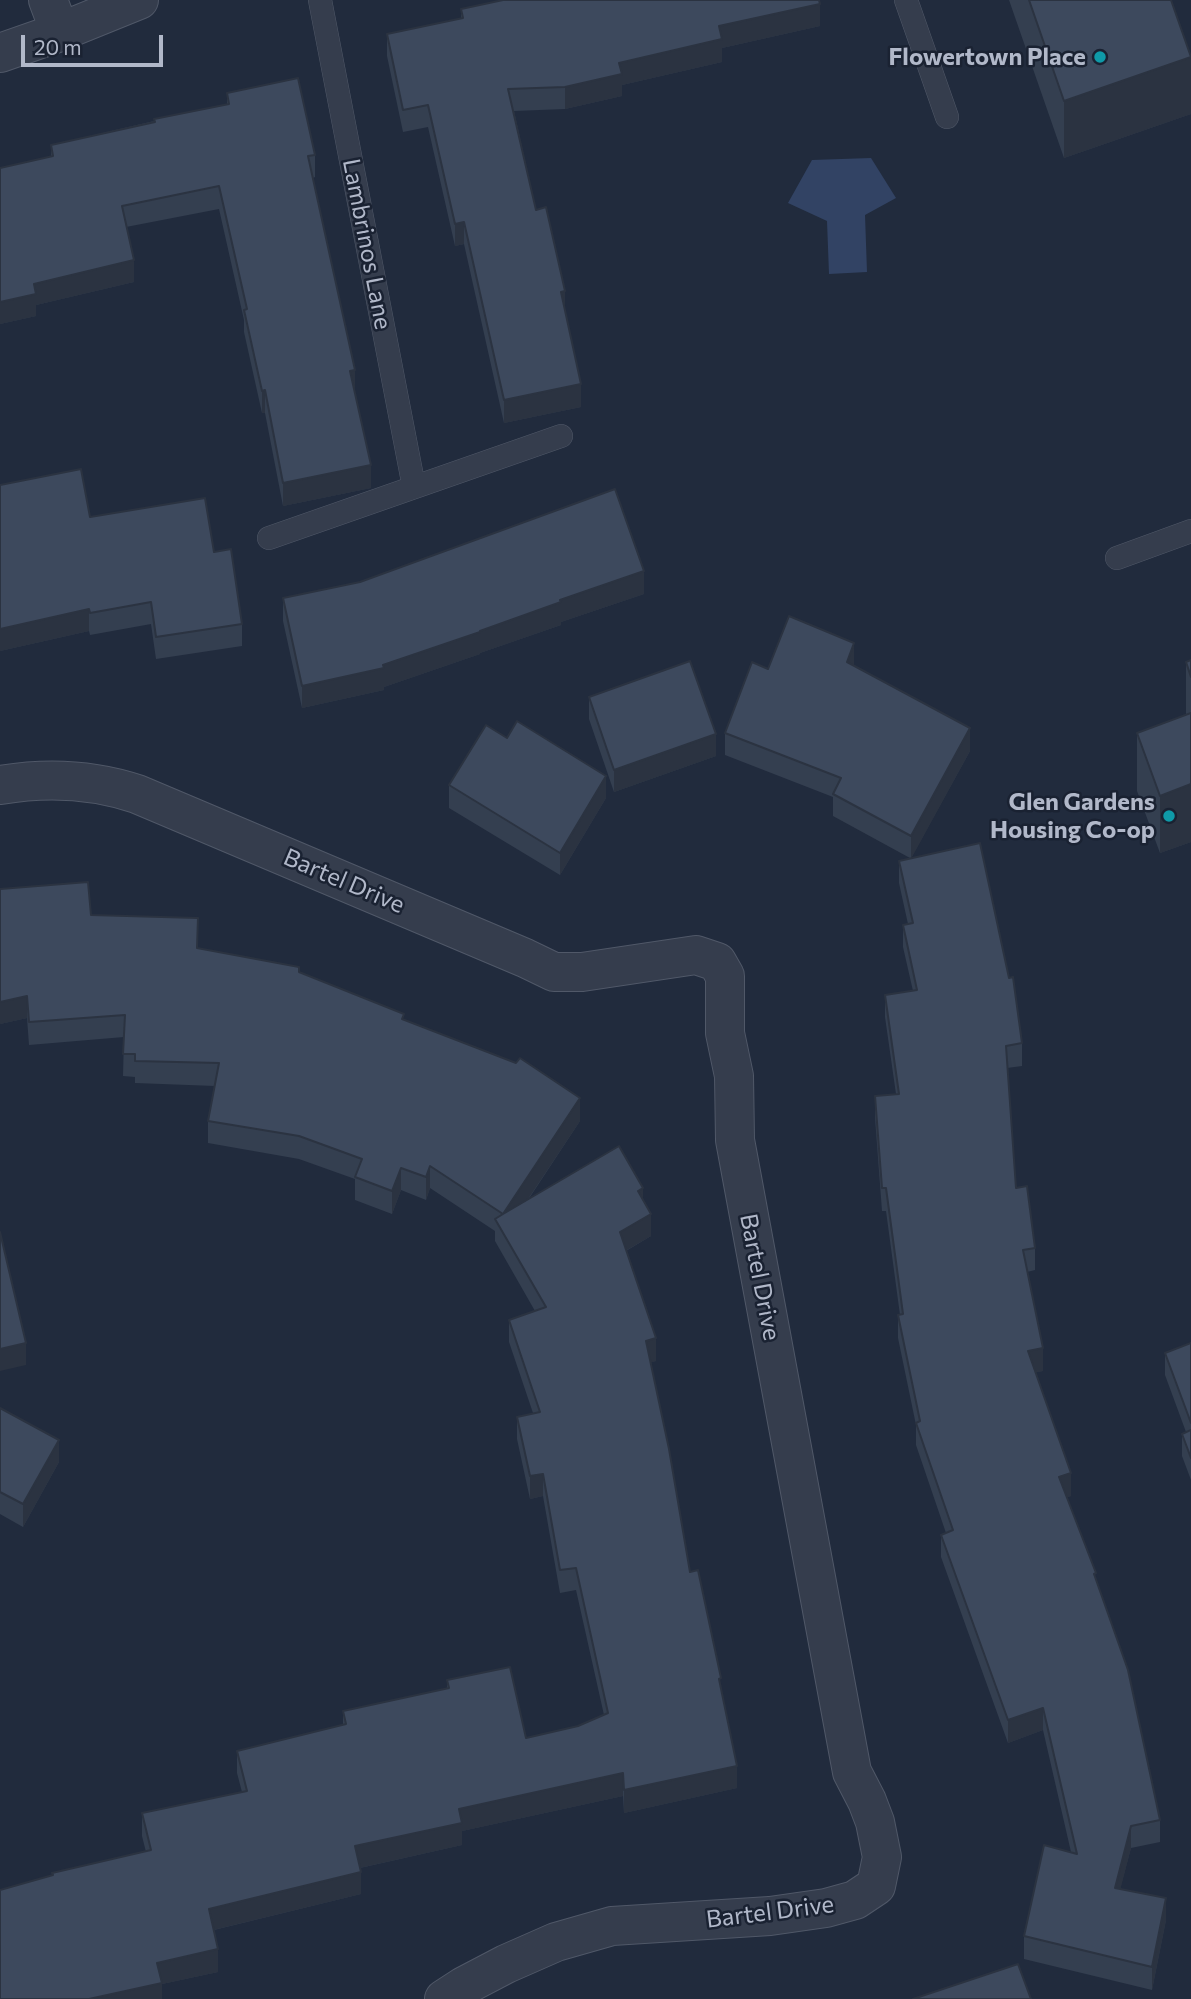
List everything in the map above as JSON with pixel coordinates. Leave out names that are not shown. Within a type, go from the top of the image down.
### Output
[{"type":"street","points":[[0,53],[54,16],[139,0]]},
{"type":"street","name":"Bartel Drive","points":[[0,785],[23,781],[80,780],[137,794],[554,972],[582,972],[696,955],[717,962],[725,976],[726,1033],[734,1076],[735,1140],[852,1772],[875,1822],[882,1857],[876,1886],[855,1900],[826,1909],[769,1916],[612,1926],[556,1942],[506,1964],[444,1999]]},
{"type":"lane","name":"Lambrinos Lane","points":[[320,0],[414,487]]},
{"type":"lane","points":[[906,0],[947,117]]},
{"type":"lane","points":[[269,538],[561,436]]},
{"type":"lane","points":[[1117,558],[1191,531]]},
{"type":"water","points":[[871,158],[896,198],[865,215],[867,272],[829,274],[827,221],[788,203],[812,160]]},
{"type":"building","points":[[503,0],[819,0],[820,4],[719,26],[722,39],[619,63],[622,74],[565,87],[508,89],[536,210],[546,207],[565,291],[561,292],[581,384],[504,400],[464,222],[455,224],[428,105],[403,110],[387,34],[463,18],[461,9]]},
{"type":"building","points":[[1029,0],[1171,0],[1191,57],[1064,101]]},
{"type":"building","points":[[298,78],[315,155],[308,156],[355,370],[350,371],[371,465],[283,483],[219,186],[122,206],[134,260],[34,284],[36,294],[0,302],[0,168],[53,156],[51,145],[155,122],[154,119],[229,104],[227,93]]},
{"type":"building","points":[[81,469],[90,517],[205,498],[214,552],[231,549],[242,624],[156,637],[151,602],[90,613],[89,609],[0,629],[0,485]]},
{"type":"building","points":[[615,489],[644,571],[383,665],[384,668],[302,686],[283,598],[360,582]]},
{"type":"building","points":[[789,616],[854,643],[847,662],[970,728],[911,836],[833,794],[841,778],[725,733],[752,662],[768,669]]},
{"type":"building","points":[[1191,660],[1191,677],[1186,662]]},
{"type":"building","points":[[690,661],[716,734],[614,770],[589,697]]},
{"type":"building","points":[[1191,713],[1191,784],[1160,796],[1137,733]]},
{"type":"building","points":[[517,721],[606,776],[560,853],[449,785],[486,725],[507,738]]},
{"type":"building","points":[[980,843],[1009,978],[1013,977],[1022,1043],[1006,1046],[1016,1188],[1027,1186],[1035,1248],[1023,1250],[1043,1348],[1028,1351],[1071,1473],[1059,1477],[1096,1573],[1094,1574],[1128,1670],[1160,1820],[1131,1826],[1115,1888],[1166,1898],[1152,1967],[1024,1936],[1044,1845],[1077,1854],[1043,1708],[1008,1720],[941,1535],[953,1530],[916,1423],[920,1421],[898,1315],[903,1314],[886,1188],[882,1188],[875,1096],[899,1094],[885,995],[917,990],[903,925],[913,923],[899,861]]},
{"type":"building","points":[[88,882],[91,915],[198,918],[197,948],[299,967],[299,972],[404,1014],[402,1019],[516,1063],[520,1058],[580,1098],[503,1214],[430,1166],[426,1177],[401,1168],[392,1191],[355,1177],[362,1159],[299,1136],[208,1121],[219,1063],[135,1061],[135,1054],[123,1054],[125,1015],[29,1022],[27,996],[0,1002],[0,889]]},
{"type":"building","points":[[619,1146],[643,1188],[638,1191],[651,1214],[620,1232],[656,1338],[646,1341],[669,1449],[690,1572],[698,1570],[737,1766],[624,1790],[623,1773],[459,1809],[462,1823],[355,1846],[361,1872],[209,1909],[218,1949],[157,1963],[162,1983],[89,1999],[0,1999],[0,1890],[53,1875],[52,1873],[151,1850],[142,1813],[247,1791],[237,1751],[346,1724],[343,1711],[449,1688],[447,1680],[510,1667],[526,1738],[578,1726],[608,1713],[576,1568],[560,1570],[543,1474],[530,1476],[517,1417],[540,1412],[509,1320],[546,1307],[495,1219]]},
{"type":"building","points":[[0,1232],[26,1343],[0,1349]]},
{"type":"building","points":[[1191,1343],[1191,1423],[1165,1353]]},
{"type":"building","points":[[0,1408],[59,1440],[23,1504],[0,1492]]},
{"type":"building","points":[[1191,1430],[1191,1458],[1182,1434]]},
{"type":"building","points":[[1018,1964],[1031,1999],[913,1999]]},
{"type":"place","name":"Flowertown Place","points":[[1100,57]]},
{"type":"place","name":"Glen Gardens Housing Co-op","points":[[1169,816]]}]
